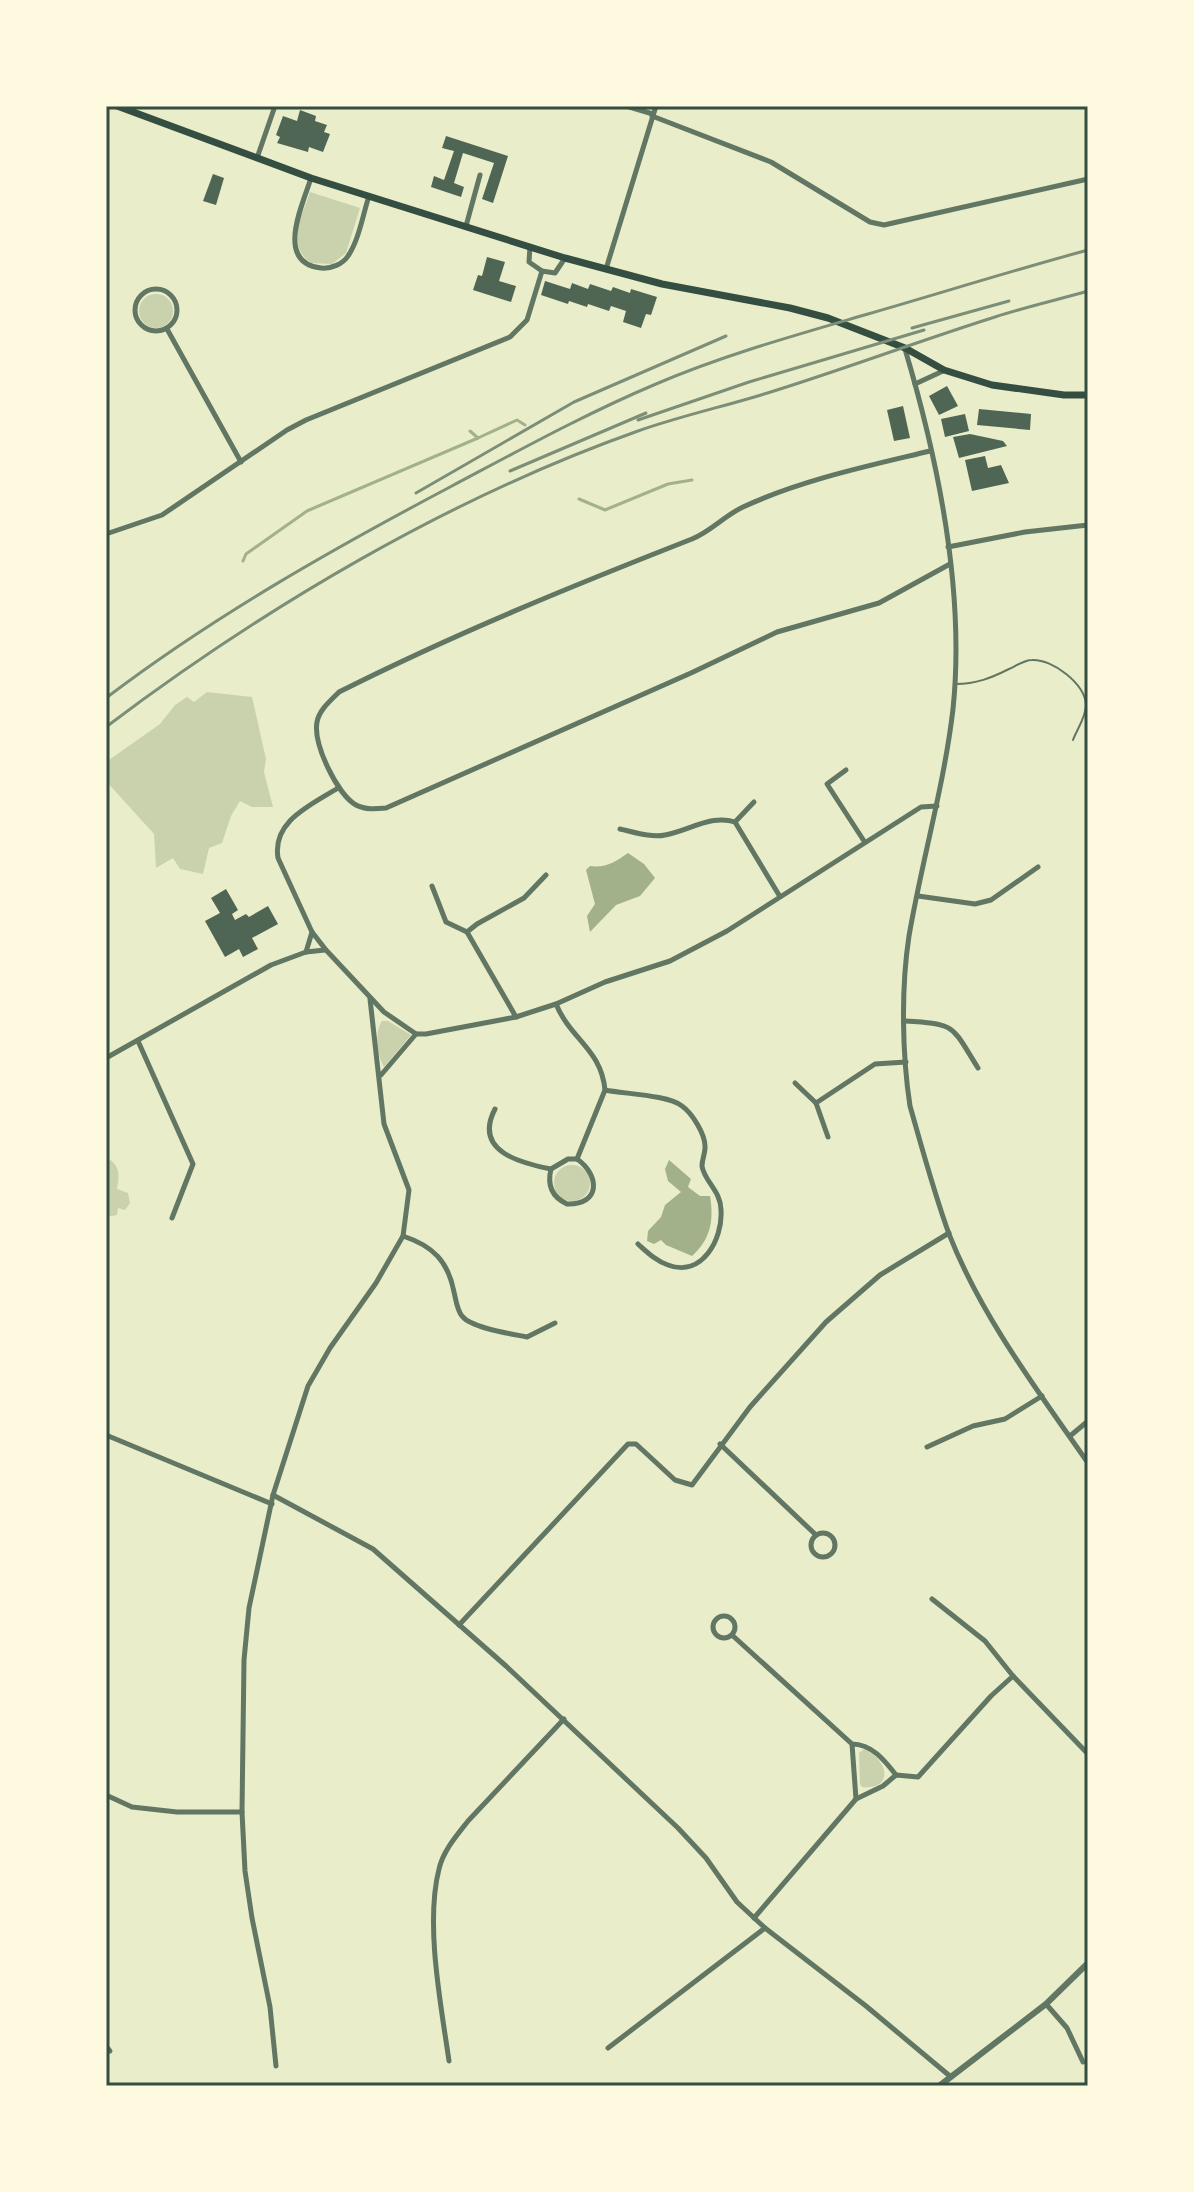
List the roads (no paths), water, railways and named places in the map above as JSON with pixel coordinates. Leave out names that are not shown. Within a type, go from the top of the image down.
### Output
[{"type":"main road","points":[[117,106],[311,178],[565,258],[662,284],[828,318],[905,348],[944,370],[992,385],[1064,395],[1088,395]]},
{"type":"street","points":[[257,158],[275,106]]},
{"type":"street","points":[[626,106],[771,162],[870,222],[884,225],[1088,179]]},
{"type":"street","points":[[606,270],[656,106]]},
{"type":"street","points":[[466,226],[480,175]]},
{"type":"street","points":[[311,178],[293,236],[296,250],[305,261],[318,268],[331,268],[342,263],[350,254],[369,196]]},
{"type":"street","points":[[530,247],[529,262],[542,271],[555,273],[565,258]]},
{"type":"street","points":[[106,534],[162,515],[306,420],[518,332],[527,320],[542,271]]},
{"type":"street","points":[[156,289],[173,298],[177,314],[167,329],[147,329],[137,320],[136,306],[143,294],[156,289]]},
{"type":"street","points":[[167,329],[241,462]]},
{"type":"street","points":[[905,348],[930,451],[948,547],[956,630],[955,684],[945,765],[917,896],[906,967],[906,1062],[910,1106],[949,1233],[977,1291],[1088,1463]]},
{"type":"street","points":[[915,384],[944,370]]},
{"type":"street","points":[[930,451],[820,480],[744,506],[702,535],[442,641],[339,692],[317,720],[317,733],[338,788],[357,806],[373,810],[386,808],[777,632],[879,603],[950,564]]},
{"type":"street","points":[[948,547],[1025,532],[1088,525]]},
{"type":"street","points":[[846,770],[827,784],[864,841]]},
{"type":"street","points":[[338,788],[298,812],[285,825],[277,848],[283,871],[312,932],[326,950],[370,999],[416,1034],[440,1033],[516,1017],[681,956],[727,931],[921,807],[937,806]]},
{"type":"street","points":[[735,822],[754,802]]},
{"type":"street","points":[[620,829],[660,836],[714,820],[735,822],[779,895]]},
{"type":"street","points":[[917,896],[975,904],[991,900],[1038,867]]},
{"type":"street","points":[[467,932],[524,898],[546,875]]},
{"type":"street","points":[[432,886],[446,922],[467,932],[516,1017]]},
{"type":"street","points":[[306,952],[312,932]]},
{"type":"street","points":[[106,1058],[271,965],[306,952],[326,950]]},
{"type":"street","points":[[276,2066],[270,2007],[252,1918],[242,1812],[244,1660],[249,1608],[273,1495],[308,1386],[403,1236],[409,1190],[387,1137],[380,1076],[373,1047],[370,999]]},
{"type":"street","points":[[556,1004],[563,1021],[599,1062],[605,1090],[577,1159]]},
{"type":"street","points":[[905,1021],[945,1024],[954,1030],[978,1068]]},
{"type":"street","points":[[380,1076],[416,1034]]},
{"type":"street","points":[[138,1041],[193,1164],[172,1218]]},
{"type":"street","points":[[816,1103],[875,1064],[906,1062]]},
{"type":"street","points":[[795,1083],[816,1103],[828,1137]]},
{"type":"street","points":[[605,1090],[675,1102],[686,1109],[701,1133],[706,1149],[703,1169],[716,1188],[722,1208],[714,1244],[699,1263],[679,1268],[661,1262],[638,1244]]},
{"type":"street","points":[[495,1109],[489,1131],[497,1148],[523,1164],[551,1169],[568,1159],[577,1159],[590,1170],[594,1182],[592,1193],[583,1201],[567,1204],[557,1197],[549,1181],[551,1169]]},
{"type":"street","points":[[459,1625],[628,1444],[636,1444],[675,1480],[692,1485],[720,1444],[783,1368],[834,1314],[880,1275],[949,1233]]},
{"type":"street","points":[[403,1236],[440,1256],[452,1280],[459,1314],[468,1321],[527,1337],[555,1323]]},
{"type":"street","points":[[927,1447],[973,1426],[1005,1419],[1042,1396]]},
{"type":"street","points":[[1070,1436],[1088,1421]]},
{"type":"street","points":[[106,1435],[272,1504]]},
{"type":"street","points":[[720,1444],[816,1535]]},
{"type":"street","points":[[273,1495],[373,1549],[564,1719],[692,1842],[737,1902],[754,1918],[951,2077]]},
{"type":"street","points":[[826,1533],[834,1539],[835,1549],[830,1555],[822,1557],[813,1552],[812,1542],[816,1535],[826,1533]]},
{"type":"street","points":[[932,1599],[985,1641],[1013,1676],[1088,1754]]},
{"type":"street","points":[[726,1616],[732,1620],[735,1626],[732,1635],[718,1637],[713,1627],[715,1620],[726,1616]]},
{"type":"street","points":[[732,1635],[852,1744],[860,1744],[874,1751],[896,1775],[918,1777],[1013,1676]]},
{"type":"street","points":[[449,2061],[439,1989],[434,1913],[438,1870],[454,1839],[468,1821],[564,1719]]},
{"type":"street","points":[[852,1744],[856,1799]]},
{"type":"street","points":[[754,1918],[856,1799],[883,1786],[896,1775]]},
{"type":"street","points":[[106,1795],[132,1807],[177,1812],[242,1812]]},
{"type":"street","points":[[608,2048],[765,1928]]},
{"type":"street","points":[[939,2086],[1046,2004],[1088,1963]]},
{"type":"street","points":[[1046,2004],[1067,2028],[1083,2062]]},
{"type":"lane","points":[[955,684],[984,681],[1030,660],[1048,664],[1067,676],[1086,702],[1085,713],[1073,740]]},
{"type":"waterway","points":[[470,431],[478,438],[517,420],[525,425]]},
{"type":"waterway","points":[[243,561],[246,554],[307,511],[478,438]]},
{"type":"waterway","points":[[579,499],[605,510],[668,484],[692,480]]},
{"type":"railway","points":[[106,698],[189,639],[317,560],[526,446],[630,396],[760,346],[1088,250]]},
{"type":"railway","points":[[106,727],[294,598],[429,522],[567,458],[655,425],[777,390],[1006,313],[1088,291]]},
{"type":"railway","points":[[912,328],[1009,301]]},
{"type":"railway","points":[[638,420],[749,382],[924,330]]},
{"type":"railway","points":[[416,493],[574,402],[726,336]]},
{"type":"railway","points":[[510,471],[646,413]]}]
